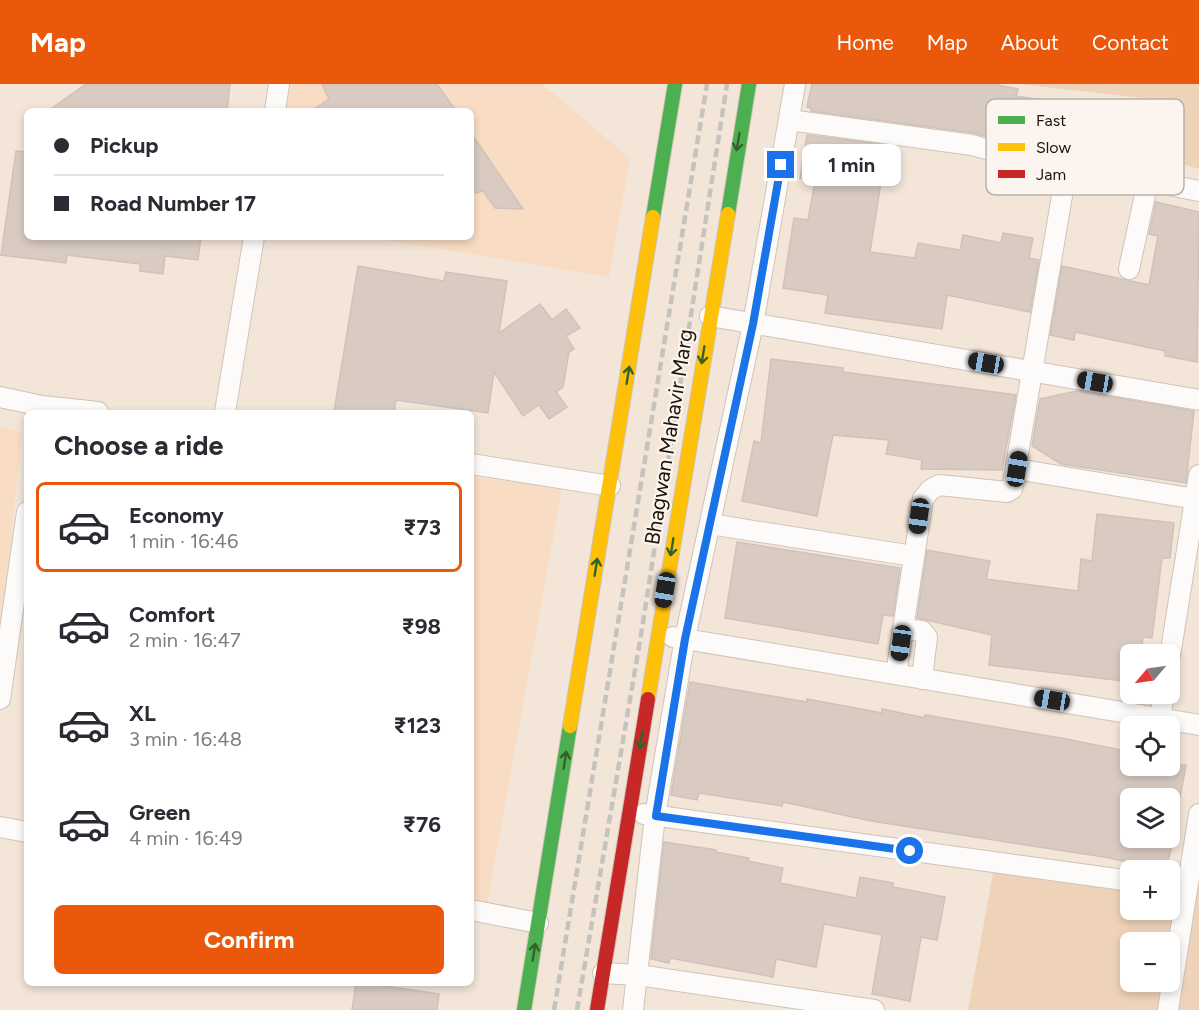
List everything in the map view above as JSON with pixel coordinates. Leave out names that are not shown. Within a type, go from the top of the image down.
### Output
[{"type":"main road","points":[[524,1010],[675,84]]},
{"type":"main road","name":"Bhagwan Mahavir Marg","points":[[597,1010],[748,84]]},
{"type":"street","points":[[275,108],[279,84]]},
{"type":"street","points":[[633,1010],[656,816],[685,639],[753,324],[795,84]]},
{"type":"street","points":[[789,120],[972,145],[986,149]]},
{"type":"street","points":[[1184,188],[1199,191]]},
{"type":"street","points":[[896,675],[923,499],[930,490],[939,485],[1007,492],[1012,489],[1062,195]]},
{"type":"street","points":[[1129,269],[1145,195]]},
{"type":"street","points":[[225,410],[254,240]]},
{"type":"street","points":[[710,316],[1199,400]]},
{"type":"street","points":[[0,397],[42,409],[61,410]]},
{"type":"street","points":[[474,465],[610,486]]},
{"type":"street","points":[[1017,469],[1195,499]]},
{"type":"street","points":[[1172,644],[1196,519],[1195,499],[1199,475]]},
{"type":"street","points":[[710,524],[913,556]]},
{"type":"street","points":[[0,699],[24,533]]},
{"type":"street","points":[[903,629],[922,631],[927,637],[922,679]]},
{"type":"street","points":[[658,635],[1148,716]]},
{"type":"street","points":[[1180,722],[1199,725]]},
{"type":"street","points":[[629,812],[1120,879]]},
{"type":"street","points":[[1180,883],[1199,814]]},
{"type":"street","points":[[0,827],[24,831]]},
{"type":"street","points":[[474,911],[538,923]]},
{"type":"street","points":[[1168,1010],[1176,920]]},
{"type":"street","points":[[603,973],[638,975],[874,1010]]},
{"type":"shaded area","points":[[285,84],[542,84],[630,158],[609,277],[386,240],[474,240],[474,108],[281,108]]},
{"type":"shaded area","points":[[1020,84],[1199,84],[1199,169],[1184,164],[1184,99],[1151,99]]},
{"type":"shaded area","points":[[0,427],[22,432],[0,649]]},
{"type":"shaded area","points":[[474,477],[562,488],[487,905],[474,903]]},
{"type":"shaded area","points":[[997,852],[1120,875],[1120,920],[1180,920],[1180,886],[1199,889],[1199,1010],[968,1010]]},
{"type":"building","points":[[86,84],[230,84],[227,108],[52,108]]},
{"type":"building","points":[[322,84],[437,84],[454,108],[316,108],[329,99]]},
{"type":"building","points":[[812,84],[993,84],[1018,89],[1016,96],[1035,99],[986,99],[986,136],[811,111],[811,108],[807,107]]},
{"type":"building","points":[[807,135],[887,145],[870,252],[915,258],[918,243],[960,250],[963,235],[1001,243],[1003,233],[1033,238],[1029,258],[1039,260],[1030,312],[947,295],[942,329],[825,313],[828,295],[783,288],[794,218],[808,220],[815,181],[800,178]]},
{"type":"building","points":[[474,137],[523,209],[495,208],[483,191],[474,193]]},
{"type":"building","points":[[16,151],[24,152],[24,240],[201,240],[198,260],[165,256],[163,274],[140,271],[140,264],[67,255],[66,263],[1,255]]},
{"type":"building","points":[[1156,202],[1199,212],[1197,362],[1165,356],[1165,351],[1075,332],[1074,340],[1050,335],[1062,266],[1149,285],[1158,236],[1149,234]]},
{"type":"building","points":[[358,266],[444,281],[446,272],[507,281],[499,333],[540,304],[552,320],[566,309],[580,328],[566,336],[574,349],[569,352],[563,387],[556,392],[567,407],[549,419],[539,405],[523,416],[494,372],[488,413],[396,400],[394,410],[334,410]]},
{"type":"building","points":[[771,359],[843,368],[843,372],[1016,395],[1002,470],[921,469],[922,460],[886,454],[889,440],[833,435],[817,516],[742,501],[754,441],[761,443]]},
{"type":"building","points":[[1077,391],[1194,411],[1186,483],[1061,464],[1032,446],[1040,399]]},
{"type":"building","points":[[1097,514],[1174,523],[1170,558],[1162,558],[1152,638],[1143,637],[1142,644],[1120,644],[1120,681],[989,665],[992,635],[917,618],[927,550],[990,561],[986,579],[1078,591],[1081,559],[1092,561]]},
{"type":"building","points":[[737,542],[900,568],[893,616],[883,615],[878,644],[725,618]]},
{"type":"building","points":[[690,682],[807,702],[807,699],[882,713],[882,709],[925,718],[925,715],[1120,750],[1120,776],[1180,776],[1180,765],[1186,765],[1180,798],[1180,788],[1120,788],[1120,848],[1171,848],[1168,860],[1120,860],[871,821],[783,802],[782,806],[699,793],[697,800],[671,795]]},
{"type":"building","points":[[664,842],[749,858],[748,861],[783,868],[780,883],[856,898],[860,877],[893,883],[893,887],[945,897],[937,940],[921,937],[910,1001],[872,994],[882,935],[824,924],[816,967],[776,959],[773,977],[670,958],[669,963],[651,959]]},
{"type":"building","points":[[355,986],[384,986],[439,994],[437,1010],[352,1010]]},
{"type":"railway","points":[[554,1010],[707,84]]},
{"type":"railway","points":[[577,1010],[641,635],[727,84]]},
{"type":"traffic: fast","points":[[653,217],[675,84]]},
{"type":"traffic: fast","points":[[728,214],[749,84]]},
{"type":"traffic: fast","points":[[524,1010],[570,726]]},
{"type":"traffic: slow","points":[[648,699],[728,214]]},
{"type":"traffic: slow","points":[[570,726],[653,217]]},
{"type":"traffic: jam","points":[[597,1010],[648,699]]},
{"type":"route","points":[[781,165],[753,324],[685,639],[656,816],[910,851]]}]
